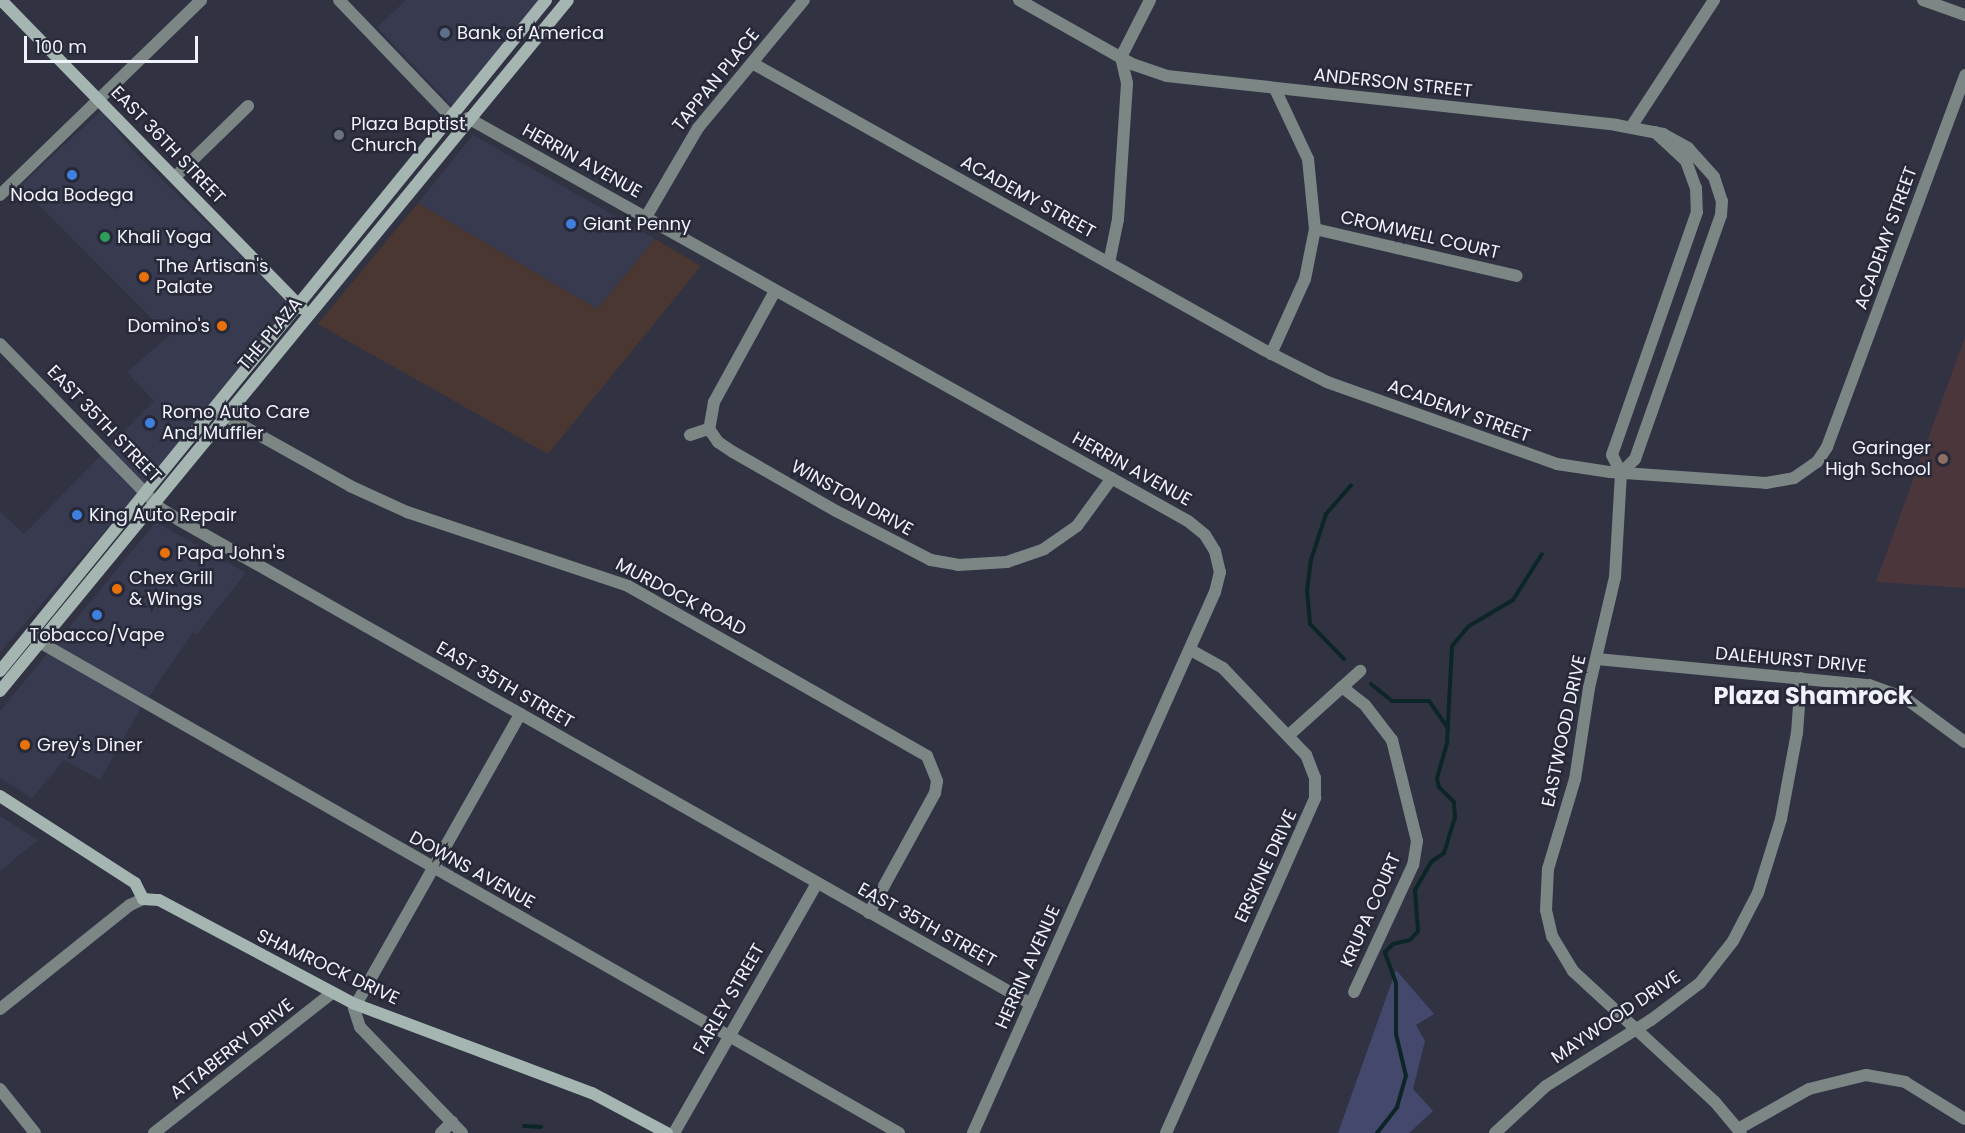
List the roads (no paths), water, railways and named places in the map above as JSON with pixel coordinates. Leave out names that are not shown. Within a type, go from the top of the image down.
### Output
[{"type":"main road","name":"EAST 36TH STREET","points":[[1,0],[309,315]]},
{"type":"main road","name":"THE PLAZA","points":[[1,688],[34,640],[145,492],[546,0]]},
{"type":"main road","name":"THE PLAZA","points":[[0,671],[34,640],[155,502],[468,118],[568,0]]},
{"type":"main road","points":[[0,796],[135,883],[143,899]]},
{"type":"main road","name":"SHAMROCK DRIVE","points":[[143,899],[159,900],[355,1004],[592,1093],[667,1133]]},
{"type":"street","points":[[0,195],[201,0]]},
{"type":"street","points":[[339,0],[452,118]]},
{"type":"street","name":"TAPPAN PLACE","points":[[646,218],[689,141],[804,0]]},
{"type":"street","name":"ANDERSON STREET","points":[[1019,0],[1121,57],[1167,76],[1631,127]]},
{"type":"street","points":[[1109,263],[1118,219],[1126,89],[1121,57],[1150,0]]},
{"type":"street","points":[[1621,473],[1635,459],[1721,214],[1719,188],[1707,167],[1677,140],[1631,127],[1714,0]]},
{"type":"street","points":[[1923,0],[1965,15]]},
{"type":"street","name":"ACADEMY STREET","points":[[752,63],[1271,354],[1344,388],[1535,458],[1584,470],[1776,483],[1794,478],[1819,460],[1833,435],[1965,75]]},
{"type":"street","points":[[1271,354],[1305,277],[1315,229],[1308,159],[1275,89]]},
{"type":"street","points":[[175,177],[248,106]]},
{"type":"street","name":"HERRIN AVENUE","points":[[468,118],[1188,521],[1205,535],[1215,551],[1218,584],[974,1133]]},
{"type":"street","name":"EASTWOOD DRIVE","points":[[1655,132],[1686,161],[1696,188],[1696,212],[1612,455],[1621,473],[1615,577],[1575,779],[1548,869],[1546,910],[1552,936],[1563,957],[1634,1029],[1715,1102],[1739,1131]]},
{"type":"street","name":"CROMWELL COURT","points":[[1315,229],[1518,276]]},
{"type":"street","points":[[690,435],[709,429],[714,402],[775,291]]},
{"type":"street","name":"EAST 35TH STREET","points":[[0,344],[155,502],[179,520],[1031,1004]]},
{"type":"street","name":"MURDOCK ROAD","points":[[213,408],[399,509],[628,586],[927,756],[937,781],[935,793],[869,913]]},
{"type":"street","name":"WINSTON DRIVE","points":[[709,429],[718,442],[735,454],[847,517],[919,555],[958,565],[1007,562],[1047,547],[1085,518],[1112,478]]},
{"type":"street","name":"DOWNS AVENUE","points":[[34,640],[898,1133]]},
{"type":"street","name":"ERSKINE DRIVE","points":[[1166,1133],[1311,809],[1313,773],[1306,755],[1289,735],[1223,668],[1190,650]]},
{"type":"street","name":"DALEHURST DRIVE","points":[[1597,660],[1869,685],[1893,692],[1965,742]]},
{"type":"street","points":[[1289,735],[1360,671]]},
{"type":"street","name":"MAYWOOD DRIVE","points":[[1495,1133],[1546,1086],[1634,1029],[1709,974],[1751,908],[1781,819],[1797,733],[1801,678]]},
{"type":"street","name":"KRUPA COURT","points":[[1342,687],[1372,713],[1392,740],[1417,841],[1413,865],[1354,992]]},
{"type":"street","points":[[462,1133],[360,1027],[355,1004],[519,714]]},
{"type":"street","name":"FARLEY STREET","points":[[674,1133],[816,883]]},
{"type":"street","points":[[0,1009],[130,905],[143,899]]},
{"type":"street","name":"ATTABERRY DRIVE","points":[[154,1133],[332,993]]},
{"type":"street","points":[[1739,1131],[1809,1089],[1866,1075],[1905,1082],[1965,1119]]},
{"type":"street","points":[[0,1089],[35,1133]]},
{"type":"street","points":[[441,1133],[452,1122]]},
{"type":"waterway","points":[[1344,659],[1310,624],[1307,591],[1311,560],[1326,514],[1351,485]]},
{"type":"waterway","points":[[1377,1133],[1397,1107],[1406,1076],[1396,1034],[1396,983],[1385,952],[1393,944],[1410,940],[1418,931],[1415,890],[1431,862],[1444,853],[1455,818],[1454,802],[1439,787],[1437,778],[1447,742],[1452,646],[1469,626],[1513,600],[1542,554]]},
{"type":"waterway","points":[[1371,684],[1392,701],[1429,701],[1448,728]]},
{"type":"waterway","points":[[524,1126],[541,1127]]},
{"type":"place","name":"Bank of America","points":[[445,33]]},
{"type":"place","name":"Plaza Baptist Church","points":[[339,135]]},
{"type":"place","name":"Noda Bodega","points":[[72,175]]},
{"type":"place","name":"Giant Penny","points":[[571,224]]},
{"type":"place","name":"Khali Yoga","points":[[105,237]]},
{"type":"place","name":"The Artisan's Palate","points":[[144,277]]},
{"type":"place","name":"Domino's","points":[[222,326]]},
{"type":"place","name":"Romo Auto Care And Muffler","points":[[150,423]]},
{"type":"place","name":"Garinger High School","points":[[1943,459]]},
{"type":"place","name":"King Auto Repair","points":[[77,515]]},
{"type":"place","name":"Papa John's","points":[[165,553]]},
{"type":"place","name":"Chex Grill & Wings","points":[[117,589]]},
{"type":"place","name":"Tobacco/Vape","points":[[97,615]]},
{"type":"place","name":"Grey's Diner","points":[[25,745]]},
{"type":"district","name":"Plaza Shamrock","points":[[1813,696]]}]
